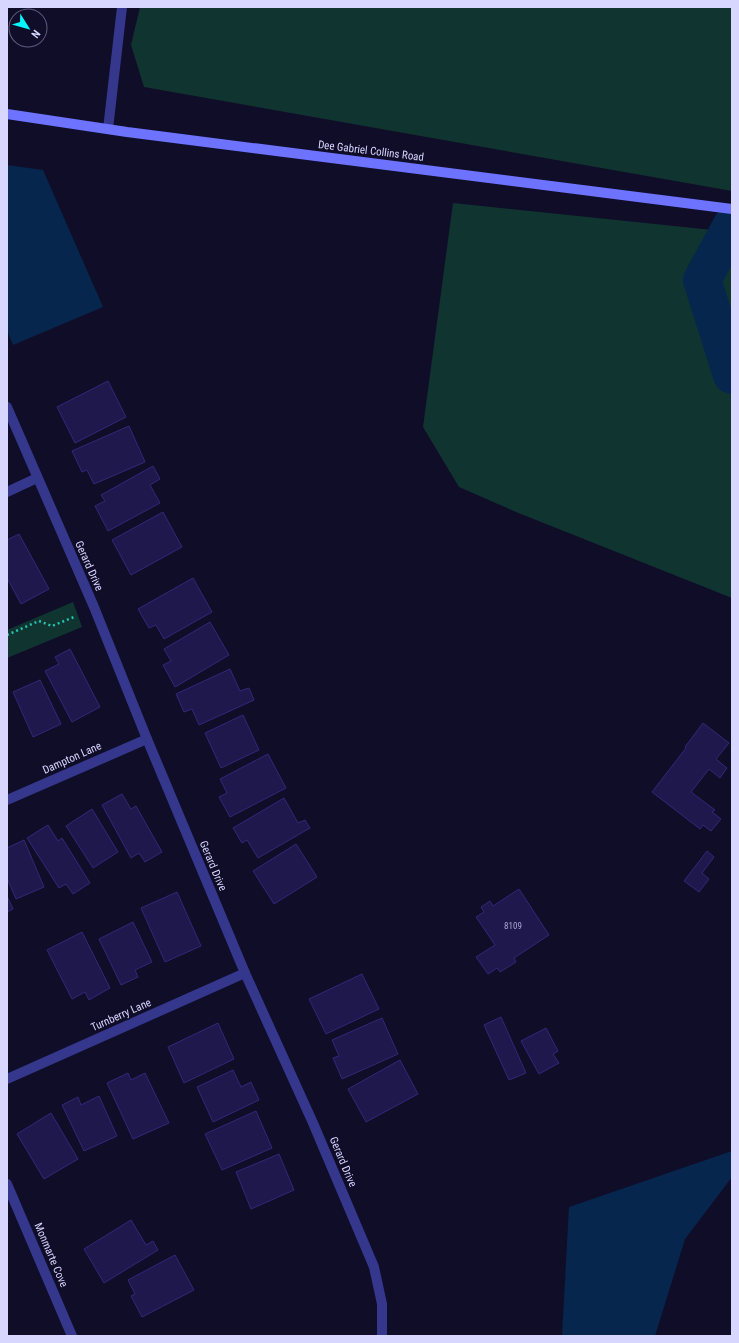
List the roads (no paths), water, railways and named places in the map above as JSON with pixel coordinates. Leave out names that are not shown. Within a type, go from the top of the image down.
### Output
[{"type":"street","points":[[108,129],[122,7]]},
{"type":"street","name":"Dee Gabriel Collins Road","points":[[7,114],[108,129],[732,209]]},
{"type":"street","name":"Gerard Drive","points":[[7,408],[94,606],[147,738],[245,973],[313,1123],[374,1267],[382,1304],[382,1336]]},
{"type":"street","points":[[7,492],[38,478]]},
{"type":"street","name":"Dampton Lane","points":[[7,800],[147,738]]},
{"type":"street","name":"Turnberry Lane","points":[[7,1079],[245,973]]},
{"type":"street","name":"Monmarte Cove","points":[[7,1184],[72,1336]]},
{"type":"water","points":[[7,165],[43,170],[103,307],[13,345],[7,330]]},
{"type":"water","points":[[732,1151],[732,1177],[685,1239],[655,1336],[562,1336],[569,1207]]},
{"type":"waterway","points":[[732,225],[702,280],[732,375]]}]
